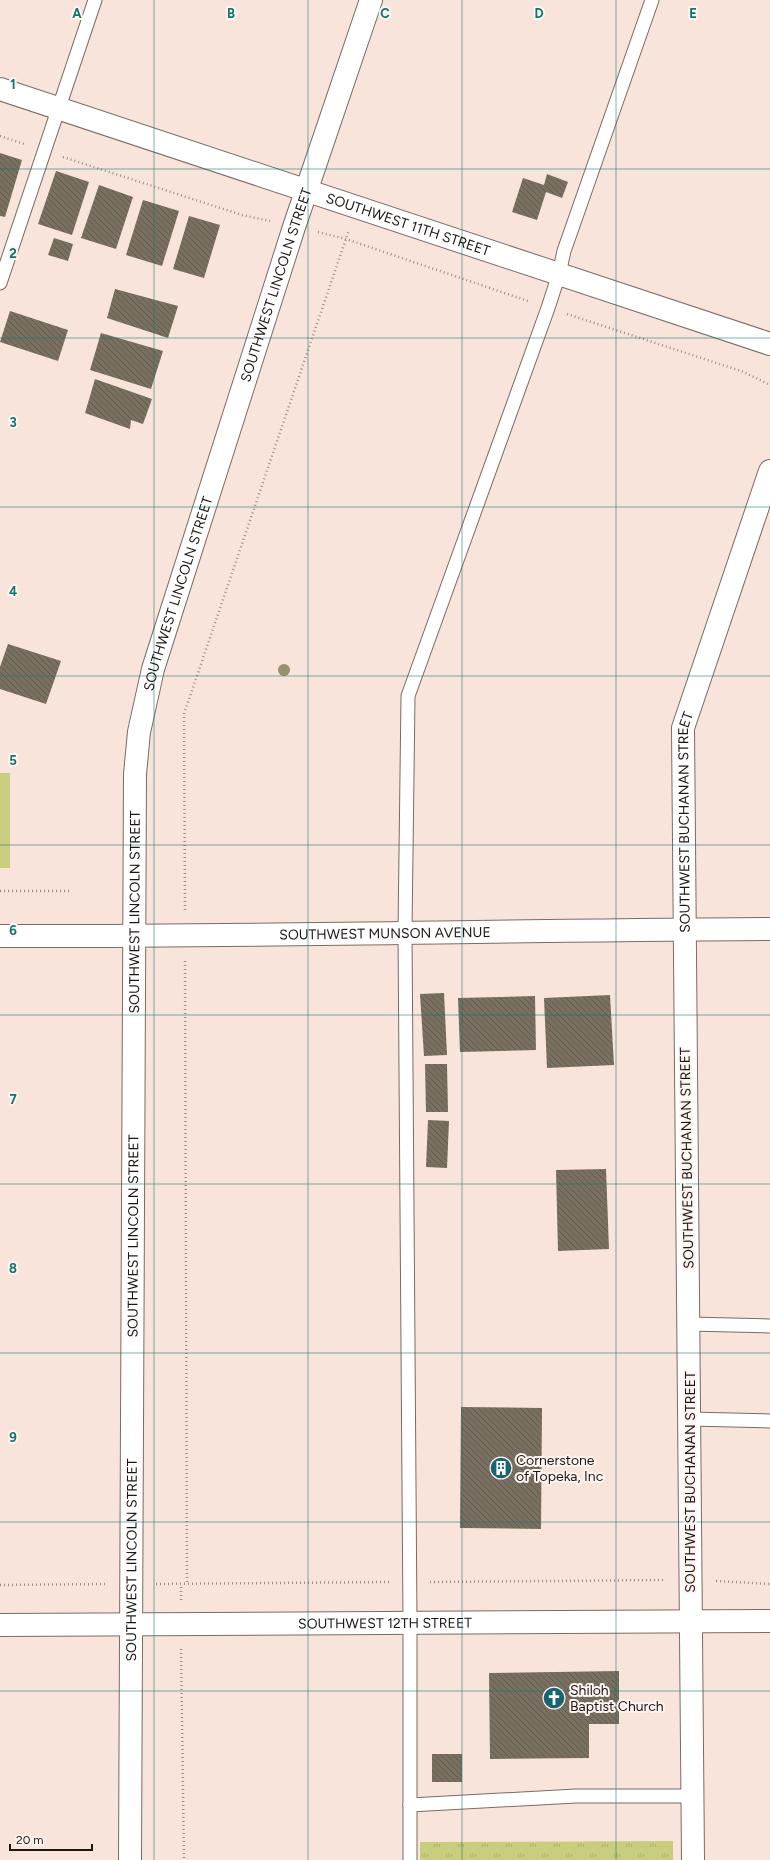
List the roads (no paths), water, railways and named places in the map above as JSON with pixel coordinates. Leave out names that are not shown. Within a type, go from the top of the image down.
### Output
[{"type":"street","name":"SOUTHWEST LINCOLN STREET","points":[[130,1860],[135,774],[140,732],[153,669],[306,190],[371,0]]},
{"type":"street","name":"SOUTHWEST 11TH STREET","points":[[0,89],[770,344]]},
{"type":"street","name":"SOUTHWEST BUCHANAN STREET","points":[[693,1860],[683,728],[770,471]]},
{"type":"street","name":"SOUTHWEST MUNSON AVENUE","points":[[0,936],[185,936],[770,928]]},
{"type":"street","name":"SOUTHWEST 12TH STREET","points":[[0,1625],[770,1621]]},
{"type":"lane","points":[[0,283],[96,0]]},
{"type":"lane","points":[[410,1860],[410,1582],[405,932],[408,696],[548,308],[559,274],[564,251],[652,0]]},
{"type":"lane","points":[[688,1324],[770,1326]]},
{"type":"lane","points":[[689,1419],[770,1421]]},
{"type":"lane","points":[[410,1805],[576,1796],[693,1796]]},
{"type":"place","name":"Cornerstone of Topeka, Inc","points":[[501,1468]]},
{"type":"place","name":"Shiloh Baptist Church","points":[[554,1698]]}]
